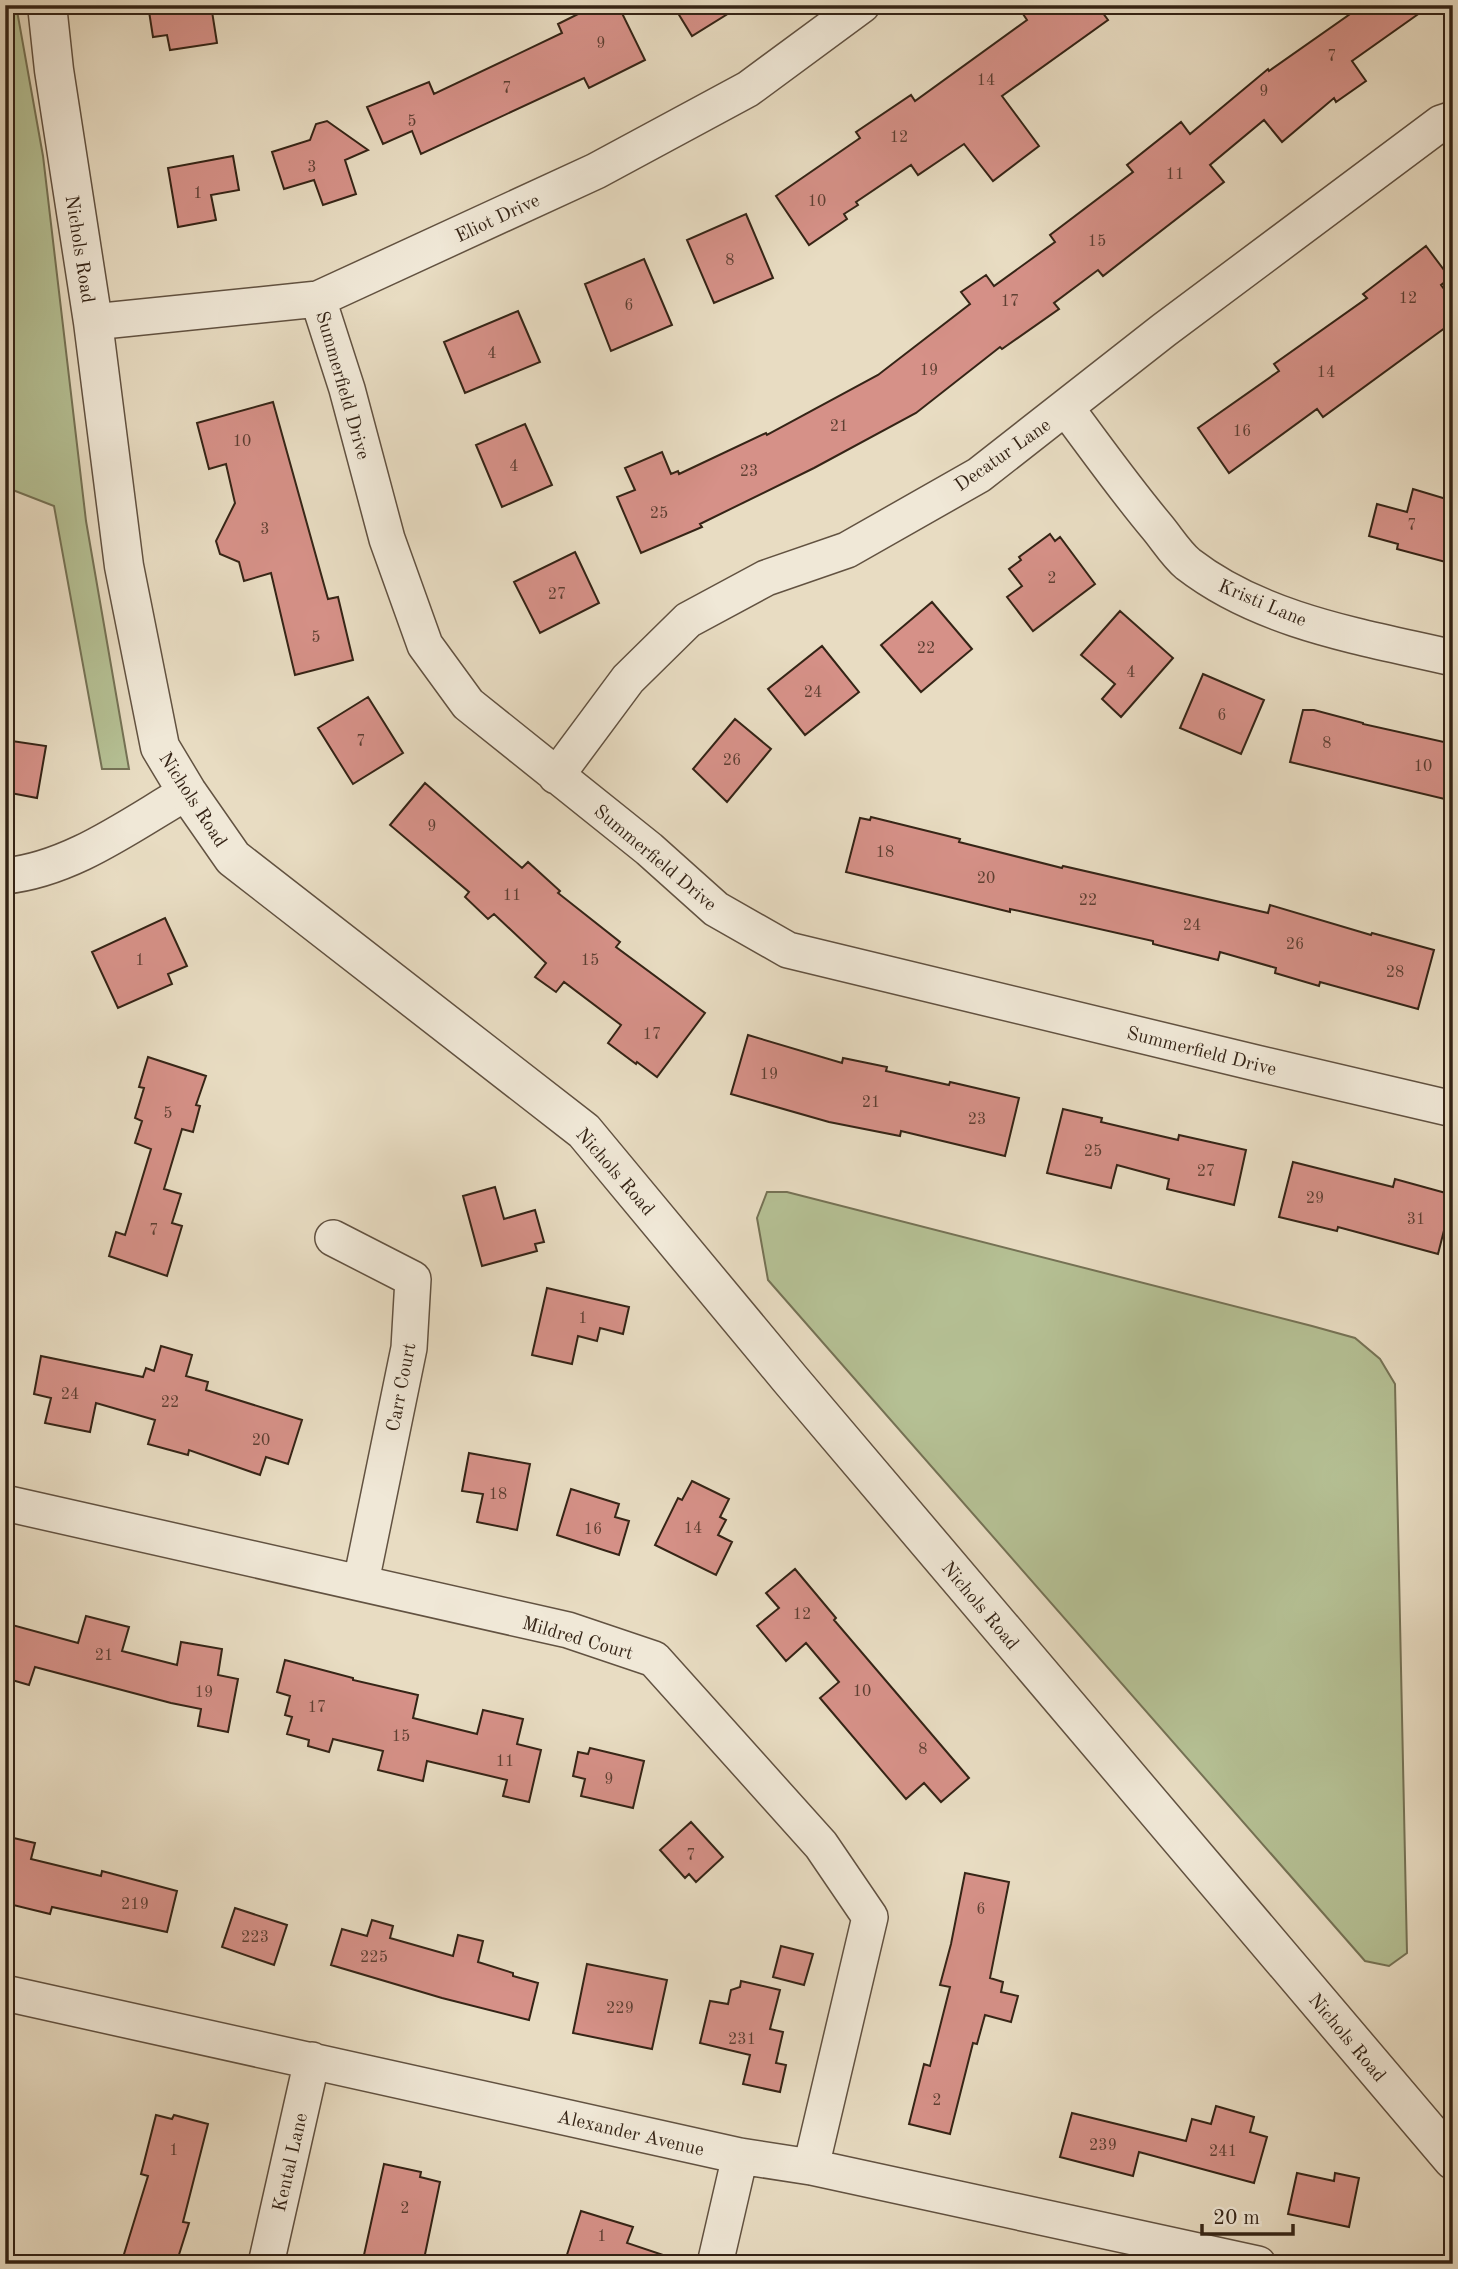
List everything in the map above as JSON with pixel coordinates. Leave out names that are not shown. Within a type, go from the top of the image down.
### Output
[{"type":"street","name":"Nichols Road","points":[[47,5],[54,70],[93,323],[124,566],[160,747],[187,792],[233,858],[584,1131],[790,1379],[1453,2160]]},
{"type":"street","name":"Eliot Drive","points":[[93,323],[318,299],[596,171],[748,89],[862,5]]},
{"type":"street","name":"Decatur Lane","points":[[556,776],[628,679],[688,620],[766,578],[847,550],[979,475],[1175,321],[1441,123],[1453,119]]},
{"type":"street","name":"Summerfield Drive","points":[[318,299],[347,389],[387,538],[425,645],[468,705],[649,849],[716,909],[788,950],[1453,1109]]},
{"type":"street","name":"Kristi Lane","points":[[1066,408],[1142,509],[1186,562],[1221,587],[1292,617],[1339,632],[1453,658]]},
{"type":"street","points":[[5,876],[28,874],[83,853],[187,792]]},
{"type":"street","name":"Carr Court","points":[[333,1238],[413,1279],[409,1348],[361,1582]]},
{"type":"street","name":"Mildred Court","points":[[5,1503],[568,1630],[654,1659],[821,1845],[870,1917],[811,2167]]},
{"type":"street","name":"Alexander Avenue","points":[[5,1993],[740,2156],[811,2167],[1258,2264]]},
{"type":"street","name":"Kental Lane","points":[[266,2264],[312,2060]]},
{"type":"street","points":[[715,2264],[740,2156]]},
{"type":"green space","points":[[5,5],[16,5],[43,156],[86,521],[129,769],[102,769],[54,506],[5,487]]},
{"type":"green space","points":[[767,1192],[787,1192],[1312,1326],[1355,1338],[1380,1359],[1395,1384],[1407,1953],[1389,1966],[1365,1961],[768,1280],[757,1218]]},
{"type":"building","points":[[148,5],[211,5],[217,43],[170,50],[167,35],[153,37]]},
{"type":"building","points":[[596,5],[618,5],[645,60],[589,88],[584,78],[421,154],[412,131],[383,144],[367,107],[429,82],[434,94],[562,33],[558,24]]},
{"type":"building","points":[[673,5],[742,5],[692,36]]},
{"type":"building","points":[[1017,5],[1097,5],[1108,20],[1002,96],[1039,146],[993,181],[964,144],[918,175],[911,165],[856,202],[858,205],[844,214],[847,219],[809,245],[776,196],[860,138],[856,132],[911,95],[915,101],[1027,20]]},
{"type":"building","points":[[1363,5],[1431,5],[1352,61],[1366,81],[1336,102],[1334,98],[1282,142],[1264,120],[1210,165],[1224,182],[1103,276],[1098,270],[1054,303],[1059,309],[1002,349],[1000,347],[916,413],[814,468],[700,524],[702,527],[641,553],[617,497],[635,490],[625,468],[662,452],[671,474],[678,471],[679,474],[766,433],[767,435],[878,375],[970,304],[961,292],[986,275],[994,286],[1055,242],[1050,235],[1133,172],[1127,165],[1181,122],[1190,134],[1268,69],[1269,71]]},
{"type":"building","points":[[327,121],[368,150],[345,160],[356,194],[323,205],[314,180],[284,189],[272,152],[310,140],[316,124]]},
{"type":"building","points":[[233,156],[239,190],[211,195],[216,220],[178,227],[168,168]]},
{"type":"building","points":[[746,214],[773,278],[714,303],[687,240]]},
{"type":"building","points":[[1426,246],[1450,278],[1441,285],[1453,301],[1453,322],[1323,417],[1317,409],[1229,473],[1198,428],[1279,371],[1274,364],[1367,298],[1363,294]]},
{"type":"building","points":[[644,259],[672,325],[611,351],[585,284]]},
{"type":"building","points":[[518,311],[540,362],[465,393],[444,342]]},
{"type":"building","points":[[273,402],[328,599],[338,597],[353,660],[295,675],[271,573],[244,581],[239,562],[220,554],[216,541],[235,503],[226,464],[209,469],[197,423]]},
{"type":"building","points":[[525,424],[552,485],[502,507],[476,445]]},
{"type":"building","points":[[1413,489],[1453,501],[1453,564],[1397,549],[1398,544],[1369,536],[1377,504],[1407,512]]},
{"type":"building","points":[[1050,534],[1055,541],[1060,537],[1095,584],[1033,631],[1007,597],[1022,586],[1009,569],[1021,560],[1019,557]]},
{"type":"building","points":[[575,552],[599,603],[540,633],[514,582]]},
{"type":"building","points":[[932,602],[972,649],[921,692],[881,645]]},
{"type":"building","points":[[1120,611],[1173,658],[1121,717],[1102,699],[1115,684],[1081,655]]},
{"type":"building","points":[[822,646],[859,692],[805,735],[768,689]]},
{"type":"building","points":[[1203,674],[1264,700],[1241,754],[1180,728]]},
{"type":"building","points":[[368,697],[403,753],[353,784],[318,728]]},
{"type":"building","points":[[1303,710],[1314,710],[1453,744],[1453,801],[1290,762]]},
{"type":"building","points":[[735,719],[771,749],[727,802],[693,769]]},
{"type":"building","points":[[5,740],[46,746],[37,798],[5,792]]},
{"type":"building","points":[[425,783],[522,868],[528,862],[560,891],[558,893],[620,942],[616,947],[705,1013],[657,1077],[608,1043],[621,1025],[564,982],[556,992],[535,977],[546,963],[494,914],[488,919],[465,897],[469,892],[390,825]]},
{"type":"building","points":[[871,817],[1062,868],[1063,866],[1268,913],[1270,905],[1371,935],[1372,933],[1434,950],[1418,1009],[1320,982],[1319,986],[1275,973],[1276,968],[1220,952],[1218,960],[1153,944],[1153,941],[1010,909],[1010,912],[846,872],[860,818],[870,820]]},
{"type":"building","points":[[165,918],[187,966],[168,974],[172,984],[118,1008],[92,952]]},
{"type":"building","points":[[748,1035],[842,1063],[843,1058],[887,1067],[886,1071],[1019,1098],[1005,1156],[901,1131],[900,1136],[829,1122],[731,1094]]},
{"type":"building","points":[[148,1057],[206,1076],[196,1105],[200,1106],[193,1132],[182,1129],[164,1189],[181,1194],[172,1223],[182,1226],[167,1276],[109,1256],[116,1232],[125,1235],[151,1149],[135,1143],[142,1121],[135,1118],[144,1088],[139,1087]]},
{"type":"building","points":[[1063,1109],[1102,1118],[1101,1122],[1178,1140],[1179,1135],[1246,1150],[1234,1205],[1167,1189],[1169,1179],[1117,1165],[1111,1188],[1047,1173]]},
{"type":"building","points":[[1293,1162],[1393,1187],[1395,1179],[1453,1195],[1438,1254],[1338,1227],[1337,1231],[1279,1217]]},
{"type":"building","points":[[495,1187],[504,1219],[535,1210],[544,1242],[535,1244],[537,1251],[482,1266],[463,1196]]},
{"type":"building","points":[[547,1288],[629,1307],[623,1334],[600,1328],[597,1341],[578,1336],[572,1364],[532,1355]]},
{"type":"building","points":[[161,1346],[192,1355],[186,1376],[208,1382],[206,1390],[302,1420],[288,1464],[266,1457],[260,1475],[189,1450],[188,1455],[148,1444],[155,1420],[96,1403],[90,1432],[45,1423],[51,1398],[34,1394],[41,1356],[143,1377],[146,1368],[154,1371]]},
{"type":"building","points":[[469,1453],[530,1464],[517,1530],[477,1522],[483,1494],[462,1491]]},
{"type":"building","points":[[692,1481],[729,1499],[720,1517],[726,1520],[718,1535],[732,1542],[716,1575],[655,1545],[678,1498],[682,1500]]},
{"type":"building","points":[[571,1489],[619,1504],[615,1517],[629,1521],[619,1555],[557,1535]]},
{"type":"building","points":[[795,1569],[836,1618],[834,1620],[969,1778],[941,1802],[924,1783],[906,1799],[820,1698],[839,1682],[806,1643],[786,1661],[757,1626],[779,1608],[766,1593]]},
{"type":"building","points":[[86,1616],[129,1627],[122,1651],[177,1665],[181,1642],[222,1649],[218,1675],[238,1679],[228,1732],[198,1726],[201,1709],[35,1667],[29,1685],[5,1678],[5,1623],[78,1643]]},
{"type":"building","points":[[285,1660],[418,1695],[413,1718],[477,1734],[483,1710],[523,1719],[517,1744],[541,1750],[529,1802],[503,1796],[507,1780],[427,1761],[423,1781],[378,1770],[383,1751],[333,1739],[329,1752],[308,1746],[309,1740],[287,1734],[292,1717],[285,1715],[290,1696],[277,1692]]},
{"type":"building","points":[[590,1748],[644,1761],[633,1808],[581,1796],[585,1779],[573,1776],[578,1752],[588,1754]]},
{"type":"building","points":[[691,1822],[723,1857],[696,1882],[689,1874],[685,1878],[660,1850]]},
{"type":"building","points":[[5,1836],[35,1843],[31,1859],[101,1876],[102,1871],[177,1891],[167,1932],[52,1907],[50,1914],[5,1903]]},
{"type":"building","points":[[965,1873],[1009,1882],[990,1978],[1003,1982],[1001,1992],[1018,1996],[1011,2022],[985,2015],[977,2044],[973,2043],[950,2134],[909,2124],[924,2064],[930,2066],[950,1987],[940,1985]]},
{"type":"building","points":[[235,1908],[287,1925],[274,1965],[222,1947]]},
{"type":"building","points":[[372,1920],[393,1926],[390,1938],[453,1956],[458,1935],[483,1941],[478,1962],[538,1983],[529,2020],[331,1965],[342,1929],[367,1936]]},
{"type":"building","points":[[781,1946],[813,1954],[804,1985],[773,1977]]},
{"type":"building","points":[[587,1964],[667,1980],[652,2049],[573,2033]]},
{"type":"building","points":[[741,1981],[780,1990],[770,2029],[783,2032],[776,2063],[786,2065],[780,2092],[743,2084],[750,2055],[700,2043],[710,2001],[728,2004],[731,1990],[740,1987]]},
{"type":"building","points":[[1216,2106],[1254,2117],[1250,2132],[1267,2137],[1254,2183],[1139,2152],[1133,2176],[1060,2157],[1072,2113],[1186,2141],[1192,2119],[1211,2124]]},
{"type":"building","points":[[156,2115],[172,2119],[174,2115],[208,2124],[183,2222],[189,2223],[176,2264],[121,2264],[148,2176],[141,2174]]},
{"type":"building","points":[[384,2164],[421,2172],[420,2177],[440,2182],[423,2264],[362,2264]]},
{"type":"building","points":[[1297,2173],[1334,2181],[1335,2173],[1359,2178],[1349,2227],[1288,2214]]},
{"type":"building","points":[[581,2211],[633,2227],[627,2243],[675,2259],[675,2264],[564,2264]]}]
